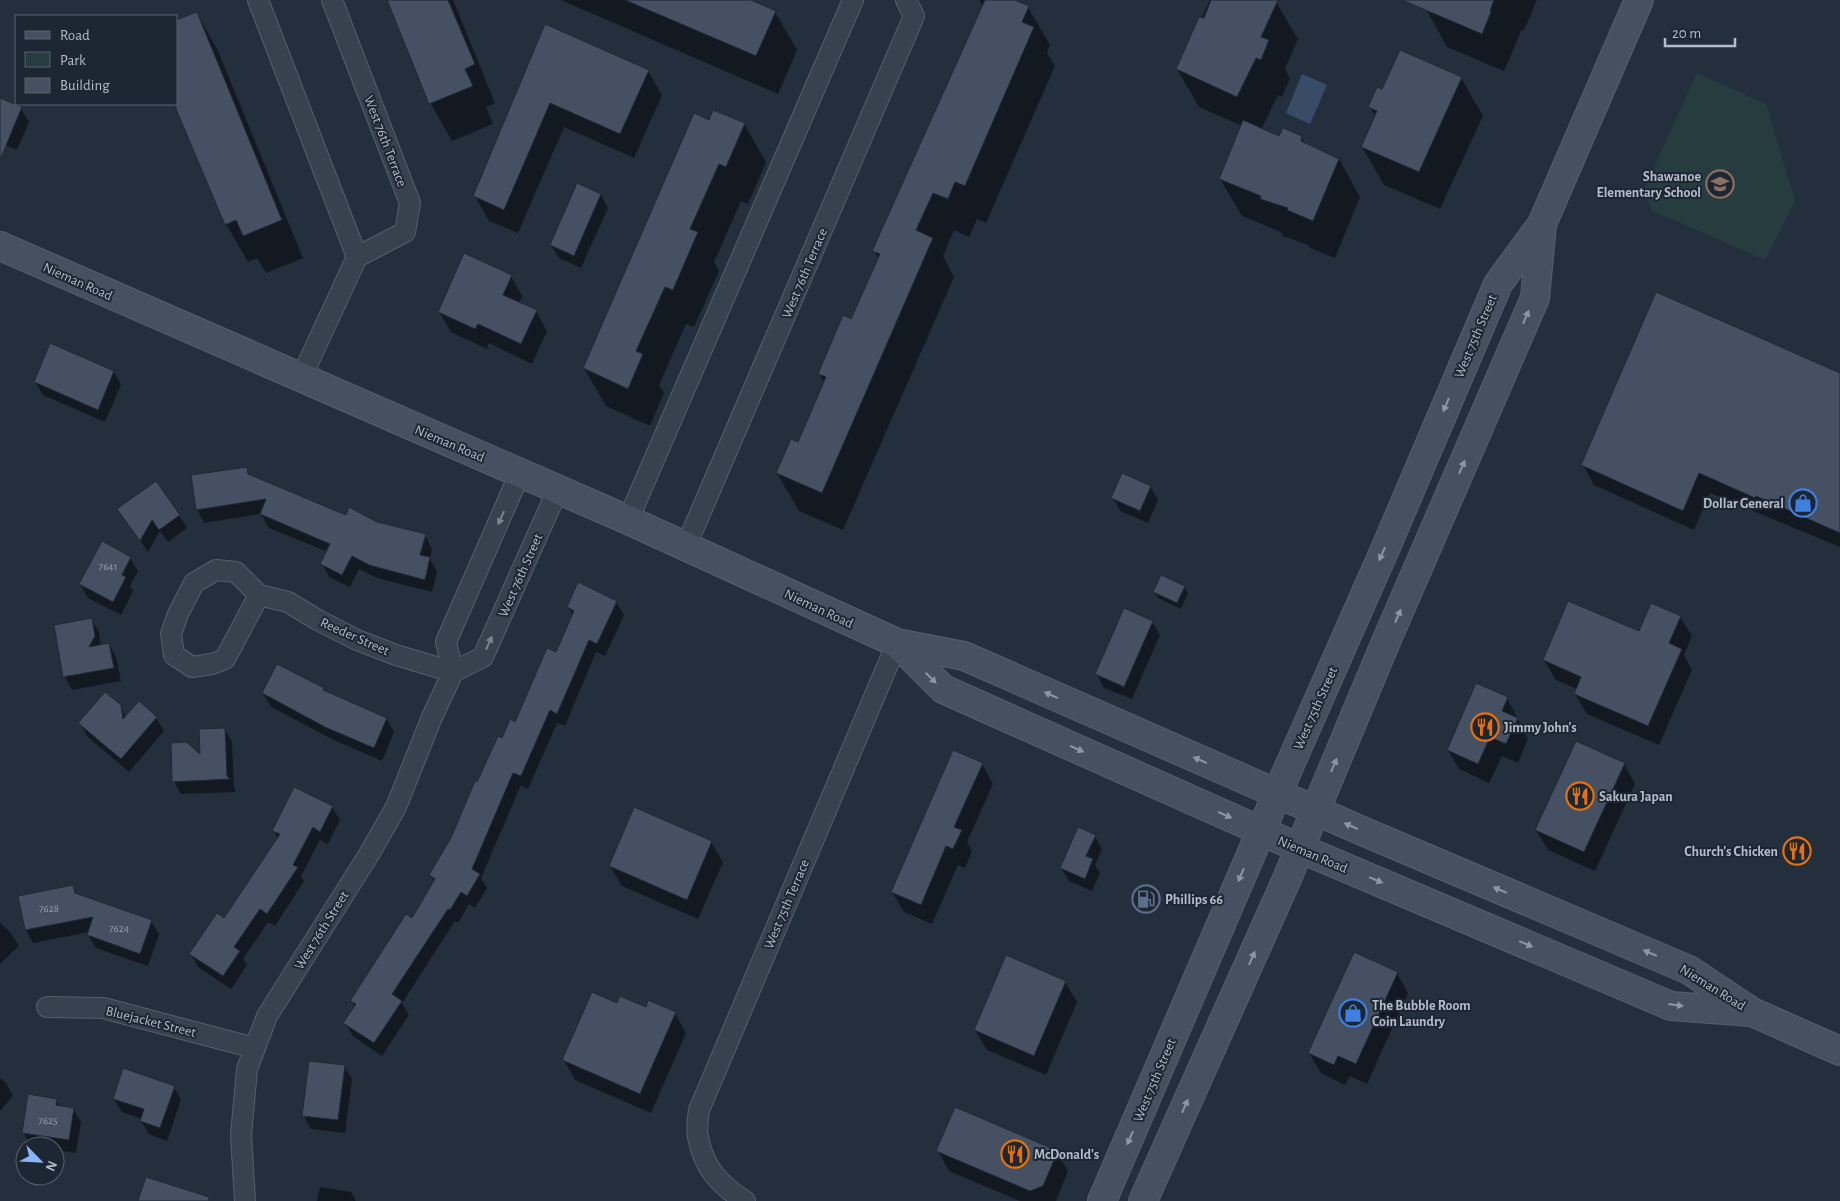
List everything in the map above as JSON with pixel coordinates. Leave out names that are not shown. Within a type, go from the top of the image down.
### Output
[{"type":"main road","name":"West 75th Street","points":[[1102,1201],[1276,794],[1386,547],[1498,284],[1542,224],[1639,0]]},
{"type":"main road","name":"West 75th Street","points":[[1143,1201],[1271,916],[1534,298],[1542,224]]},
{"type":"main road","name":"Nieman Road","points":[[0,246],[628,520],[897,643],[964,656],[1276,794],[1689,970],[1752,1012],[1840,1050]]},
{"type":"main road","name":"Nieman Road","points":[[897,643],[943,689],[1299,848],[1671,1006],[1752,1012]]},
{"type":"street","points":[[258,0],[357,257],[301,378]]},
{"type":"street","name":"West 76th Terrace","points":[[332,0],[410,203],[405,232],[357,257]]},
{"type":"street","points":[[628,520],[853,0]]},
{"type":"street","name":"West 76th Terrace","points":[[686,546],[914,16],[906,0]]},
{"type":"street","points":[[453,672],[446,642],[520,473]]},
{"type":"street","name":"West 76th Street","points":[[245,1201],[241,1135],[247,1069],[267,1016],[368,856],[396,807],[432,717],[453,672],[483,657],[558,490]]},
{"type":"street","points":[[216,570],[236,572],[259,595],[225,659],[212,664],[192,667],[174,654],[171,634],[178,614],[194,583],[216,570]]},
{"type":"street","name":"Reeder Street","points":[[259,595],[288,602],[316,619],[372,646],[453,672]]},
{"type":"street","name":"West 75th Terrace","points":[[745,1201],[722,1185],[708,1168],[698,1137],[699,1110],[897,643]]},
{"type":"street","name":"Bluejacket Street","points":[[46,1007],[104,1008],[255,1048]]},
{"type":"green space","points":[[1697,73],[1766,104],[1795,201],[1765,260],[1651,210],[1644,189]]},
{"type":"water","points":[[1302,74],[1327,85],[1310,124],[1286,113]]},
{"type":"building","points":[[387,0],[448,0],[475,64],[465,69],[473,86],[429,104]]},
{"type":"building","points":[[625,0],[751,0],[776,11],[756,56]]},
{"type":"building","points":[[985,0],[1015,0],[1029,6],[1022,22],[1034,27],[965,186],[955,182],[948,199],[933,193],[916,230],[933,238],[822,493],[776,473],[791,439],[798,442],[826,377],[818,374],[843,315],[851,319],[880,254],[872,251]]},
{"type":"building","points":[[1211,0],[1278,0],[1261,37],[1269,40],[1261,60],[1256,58],[1237,97],[1176,69],[1199,17],[1204,18]]},
{"type":"building","points":[[1402,0],[1494,0],[1482,34]]},
{"type":"building","points":[[197,12],[282,220],[243,236],[236,220],[225,225],[176,109],[176,105],[178,105],[178,19]]},
{"type":"building","points":[[545,24],[649,70],[620,134],[550,103],[504,210],[473,196]]},
{"type":"building","points":[[1400,50],[1462,77],[1419,172],[1361,147],[1377,111],[1368,107],[1377,87],[1382,89]]},
{"type":"building","points":[[0,98],[22,107],[0,160]]},
{"type":"building","points":[[713,110],[745,123],[726,167],[719,164],[690,229],[698,232],[673,290],[665,287],[636,351],[643,354],[628,389],[583,368],[694,113],[709,120]]},
{"type":"building","points":[[1243,120],[1279,136],[1283,128],[1302,136],[1301,141],[1339,159],[1313,221],[1287,210],[1288,208],[1260,199],[1261,196],[1219,179]]},
{"type":"building","points":[[577,183],[601,194],[574,256],[550,245]]},
{"type":"building","points":[[464,253],[512,275],[503,295],[537,310],[521,344],[478,324],[475,329],[438,312]]},
{"type":"building","points":[[1656,292],[1840,373],[1840,533],[1699,473],[1683,511],[1581,465]]},
{"type":"building","points":[[50,343],[114,371],[98,410],[34,382]]},
{"type":"building","points":[[247,467],[248,474],[346,515],[349,507],[377,522],[426,534],[420,555],[430,557],[425,580],[369,565],[352,556],[342,575],[320,564],[330,544],[260,514],[266,499],[196,510],[191,475]]},
{"type":"building","points":[[1122,473],[1151,486],[1140,511],[1111,498]]},
{"type":"building","points":[[156,481],[180,515],[159,530],[152,520],[140,541],[117,509]]},
{"type":"building","points":[[102,541],[131,557],[122,575],[126,577],[113,602],[79,584]]},
{"type":"building","points":[[1161,575],[1185,586],[1177,603],[1153,592]]},
{"type":"building","points":[[578,582],[617,601],[597,644],[589,640],[557,714],[550,710],[521,776],[513,773],[472,869],[480,874],[467,896],[461,892],[450,910],[448,909],[392,994],[402,1001],[374,1043],[343,1023],[356,1004],[350,1001],[406,914],[412,918],[435,879],[429,875],[451,838],[475,781],[477,782],[498,736],[502,738],[510,719],[515,722],[547,648],[556,652],[574,611],[567,607]]},
{"type":"building","points":[[1568,601],[1639,631],[1651,603],[1681,616],[1669,643],[1682,649],[1648,726],[1574,694],[1581,677],[1543,660]]},
{"type":"building","points":[[1124,608],[1153,621],[1124,687],[1095,674]]},
{"type":"building","points":[[92,618],[95,636],[89,647],[109,643],[114,668],[63,677],[54,625]]},
{"type":"building","points":[[277,664],[324,688],[323,690],[387,718],[374,748],[325,727],[262,693]]},
{"type":"building","name":"Jimmy John's","points":[[1476,683],[1508,697],[1502,711],[1518,718],[1506,744],[1490,737],[1478,764],[1447,750]]},
{"type":"building","points":[[105,692],[121,705],[123,719],[139,701],[157,717],[121,759],[78,723]]},
{"type":"building","points":[[225,728],[227,776],[230,779],[172,782],[171,743],[186,742],[200,754],[199,729]]},
{"type":"building","name":"Sakura Japan","points":[[1576,741],[1625,763],[1584,852],[1535,830]]},
{"type":"building","points":[[953,750],[983,763],[954,827],[962,830],[953,849],[946,846],[921,905],[891,892]]},
{"type":"building","points":[[294,787],[333,806],[320,832],[313,827],[293,865],[298,867],[267,914],[260,909],[234,947],[240,951],[223,976],[189,954],[217,913],[224,918],[280,834],[272,831]]},
{"type":"building","points":[[634,807],[712,841],[687,900],[609,866]]},
{"type":"building","points":[[1078,827],[1096,835],[1086,856],[1093,859],[1085,879],[1060,868]]},
{"type":"building","points":[[73,885],[75,893],[152,920],[140,954],[87,935],[93,917],[25,930],[18,896]]},
{"type":"building","name":"The Bubble Room Coin Laundry","points":[[1354,952],[1398,972],[1356,1064],[1338,1056],[1334,1065],[1308,1053]]},
{"type":"building","points":[[1006,955],[1066,981],[1034,1056],[974,1030]]},
{"type":"building","points":[[592,992],[617,1003],[620,996],[646,1007],[648,1000],[676,1012],[640,1094],[562,1060]]},
{"type":"building","points":[[309,1061],[345,1065],[338,1120],[302,1116]]},
{"type":"building","points":[[123,1068],[175,1086],[160,1128],[140,1121],[144,1109],[113,1099]]},
{"type":"building","points":[[28,1094],[57,1099],[56,1105],[74,1108],[69,1140],[65,1139],[65,1136],[42,1136],[22,1133]]},
{"type":"building","points":[[955,1107],[1058,1151],[1043,1186],[1030,1191],[936,1151]]},
{"type":"building","points":[[146,1177],[209,1197],[209,1201],[138,1201]]},
{"type":"place","name":"Shawanoe Elementary School","points":[[1720,184]]},
{"type":"place","name":"Dollar General","points":[[1803,503]]},
{"type":"place","name":"Jimmy John's","points":[[1485,727]]},
{"type":"place","name":"Sakura Japan","points":[[1580,796]]},
{"type":"place","name":"Church's Chicken","points":[[1797,851]]},
{"type":"place","name":"Phillips 66","points":[[1146,899]]},
{"type":"place","name":"The Bubble Room Coin Laundry","points":[[1353,1013]]},
{"type":"place","name":"McDonald's","points":[[1015,1154]]}]
